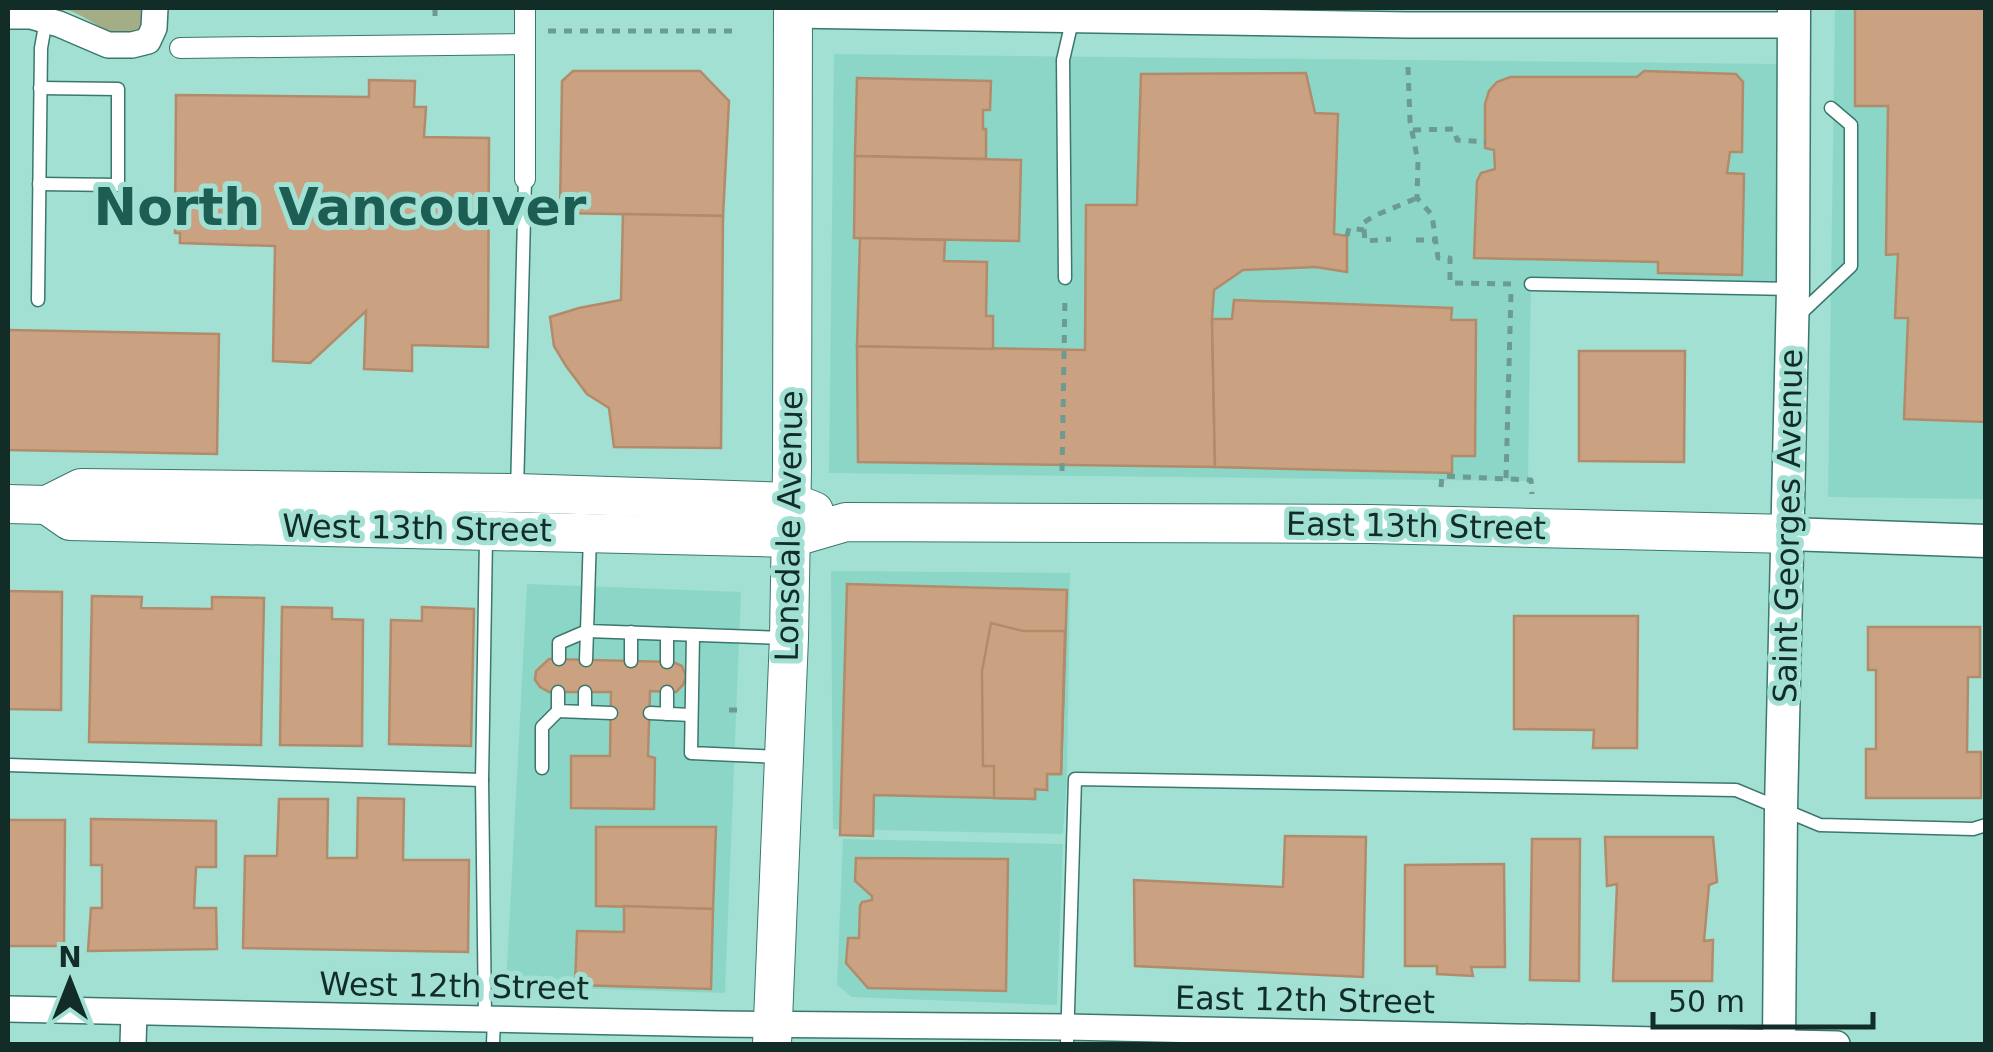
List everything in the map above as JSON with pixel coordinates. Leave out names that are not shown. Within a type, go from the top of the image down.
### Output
[{"type":"main road","name":"Lonsdale Avenue","points":[[772,1034],[789,638],[793,11]]},
{"type":"main road","name":"West 13th Street","points":[[8,504],[48,505],[81,488],[517,493],[791,520]]},
{"type":"main road","name":"West 13th Street","points":[[48,505],[70,521],[590,532],[791,520]]},
{"type":"main road","name":"East 13th Street","points":[[791,520],[1333,523],[1789,534]]},
{"type":"street","points":[[8,16],[46,20],[108,45],[132,45],[148,41],[154,28],[154,8]]},
{"type":"street","points":[[525,8],[525,179]]},
{"type":"street","points":[[793,11],[1073,13],[1408,25],[1794,16]]},
{"type":"street","name":"Saint Georges Avenue","points":[[1779,1044],[1793,305],[1794,16]]},
{"type":"street","points":[[180,48],[525,38]]},
{"type":"street","name":"East 13th Street","points":[[1789,534],[1986,541]]},
{"type":"street","name":"West 12th Street","points":[[8,1009],[772,1034]]},
{"type":"street","points":[[133,1044],[134,1013]]},
{"type":"street","name":"East 12th Street","points":[[772,1034],[1837,1044]]},
{"type":"lane","points":[[1065,278],[1063,60],[1073,13]]},
{"type":"lane","points":[[38,300],[41,48],[46,20]]},
{"type":"lane","points":[[39,184],[118,185],[118,89],[40,88]]},
{"type":"lane","points":[[1531,284],[1793,305],[1850,266],[1850,125],[1831,108]]},
{"type":"lane","points":[[517,493],[525,179]]},
{"type":"lane","points":[[486,529],[482,780],[491,1027]]},
{"type":"lane","points":[[586,660],[590,532]]},
{"type":"lane","points":[[559,659],[559,643],[587,631],[789,638]]},
{"type":"lane","points":[[631,632],[631,662]]},
{"type":"lane","points":[[667,634],[667,662]]},
{"type":"lane","points":[[693,634],[691,753],[783,757]]},
{"type":"lane","points":[[542,768],[542,727],[558,711],[558,692]]},
{"type":"lane","points":[[585,692],[585,712]]},
{"type":"lane","points":[[667,692],[667,714]]},
{"type":"lane","points":[[558,711],[611,713]]},
{"type":"lane","points":[[650,713],[691,715]]},
{"type":"lane","points":[[8,765],[482,780]]},
{"type":"lane","points":[[1067,1036],[1075,780],[1736,790],[1820,825],[1973,829],[1986,825]]},
{"type":"path","points":[[525,38],[738,32]]},
{"type":"path","points":[[1408,67],[1418,198],[1432,216],[1438,258],[1450,258],[1450,283],[1531,284]]},
{"type":"path","points":[[1412,130],[1454,128],[1457,140],[1486,142]]},
{"type":"path","points":[[1391,239],[1366,241],[1363,223],[1418,198]]},
{"type":"path","points":[[1347,236],[1349,228],[1364,230]]},
{"type":"path","points":[[1416,240],[1436,240]]},
{"type":"path","points":[[1062,470],[1065,278]]},
{"type":"path","points":[[1506,478],[1511,284]]},
{"type":"path","points":[[1441,487],[1442,476],[1506,478],[1531,480],[1532,494]]},
{"type":"path","points":[[729,710],[743,710]]},
{"type":"shaded area","points":[[1835,8],[1985,8],[1985,499],[1828,497]]},
{"type":"shaded area","points":[[834,54],[1777,64],[1776,281],[1531,279],[1528,481],[829,473]]},
{"type":"shaded area","points":[[831,571],[1070,573],[1063,834],[833,829]]},
{"type":"shaded area","points":[[527,584],[741,592],[725,993],[506,986]]},
{"type":"shaded area","points":[[843,839],[1063,844],[1057,1005],[852,997],[837,985]]},
{"type":"green space","points":[[56,8],[148,8],[144,28],[123,35]]},
{"type":"building","points":[[1855,8],[1986,8],[1986,422],[1904,419],[1908,318],[1895,318],[1898,254],[1886,255],[1888,106],[1855,106]]},
{"type":"building","points":[[573,71],[700,71],[729,101],[723,216],[560,213],[562,81]]},
{"type":"building","points":[[1644,71],[1736,74],[1743,82],[1742,152],[1730,152],[1727,173],[1744,174],[1742,275],[1658,273],[1658,262],[1474,258],[1477,181],[1481,173],[1495,169],[1494,150],[1485,148],[1485,104],[1497,82],[1510,77],[1637,77]]},
{"type":"building","points":[[1306,73],[1315,113],[1338,114],[1334,234],[1347,236],[1347,272],[1316,267],[1243,270],[1214,290],[1215,467],[858,462],[857,346],[1085,350],[1086,205],[1137,205],[1141,74]]},
{"type":"building","points":[[857,78],[991,81],[990,110],[983,110],[986,159],[855,156]]},
{"type":"building","points":[[369,80],[415,81],[414,107],[426,107],[424,137],[489,138],[488,347],[412,345],[412,371],[364,369],[366,311],[310,363],[273,361],[275,246],[180,243],[180,233],[175,233],[176,95],[369,97]]},
{"type":"building","points":[[855,156],[1021,160],[1019,241],[854,238]]},
{"type":"building","points":[[623,214],[723,216],[721,448],[614,447],[609,408],[587,394],[554,346],[550,317],[621,300]]},
{"type":"building","points":[[860,238],[945,240],[944,261],[987,262],[986,316],[993,316],[993,349],[857,346]]},
{"type":"building","points":[[1234,300],[1452,308],[1451,320],[1476,320],[1475,456],[1452,456],[1452,473],[1215,467],[1212,319],[1232,319]]},
{"type":"building","points":[[8,330],[219,334],[217,454],[8,450]]},
{"type":"building","points":[[1579,351],[1685,351],[1684,462],[1579,461]]},
{"type":"building","points":[[847,584],[1067,590],[1061,774],[1047,774],[1047,790],[1035,789],[1035,799],[874,795],[873,836],[840,835]]},
{"type":"building","points":[[8,591],[62,592],[61,710],[8,709]]},
{"type":"building","points":[[92,596],[142,597],[141,608],[212,609],[212,597],[264,598],[261,745],[89,742]]},
{"type":"building","points":[[282,607],[332,608],[332,619],[363,620],[362,746],[280,745]]},
{"type":"building","points":[[422,607],[474,609],[471,746],[389,744],[391,620],[422,621]]},
{"type":"building","points":[[1514,616],[1638,616],[1637,748],[1593,748],[1594,730],[1514,729]]},
{"type":"building","points":[[991,623],[1023,631],[1065,631],[1061,774],[1047,774],[1047,790],[1035,789],[1035,799],[994,798],[994,766],[983,766],[982,671]]},
{"type":"building","points":[[1868,627],[1980,627],[1980,677],[1968,677],[1967,752],[1981,752],[1981,798],[1866,798],[1866,749],[1876,749],[1876,670],[1868,670]]},
{"type":"building","points":[[549,659],[673,662],[682,666],[686,676],[676,692],[650,691],[648,756],[655,758],[654,809],[571,808],[571,756],[610,756],[611,692],[549,692],[535,680],[536,671]]},
{"type":"building","points":[[358,798],[404,799],[403,860],[469,860],[468,952],[243,948],[245,856],[277,856],[279,799],[328,799],[327,858],[357,858]]},
{"type":"building","points":[[91,819],[216,821],[216,867],[196,867],[194,908],[216,908],[217,949],[88,951],[91,908],[102,908],[102,865],[91,865]]},
{"type":"building","points":[[8,820],[65,820],[64,946],[8,946]]},
{"type":"building","points":[[596,827],[716,827],[713,909],[596,906]]},
{"type":"building","points":[[1285,836],[1366,837],[1363,977],[1135,966],[1134,880],[1283,887]]},
{"type":"building","points":[[1605,837],[1713,837],[1717,882],[1709,885],[1704,941],[1713,940],[1712,981],[1613,981],[1617,884],[1607,886]]},
{"type":"building","points":[[1532,839],[1580,839],[1579,981],[1530,980]]},
{"type":"building","points":[[856,858],[1008,859],[1006,991],[868,988],[846,963],[848,938],[859,938],[860,906],[872,900],[855,881]]},
{"type":"building","points":[[1504,864],[1505,967],[1471,967],[1473,976],[1437,974],[1437,966],[1405,966],[1405,865]]},
{"type":"building","points":[[624,906],[713,909],[711,989],[575,985],[577,931],[624,932]]},
{"type":"district","name":"North Vancouver","points":[[340,207]]}]
